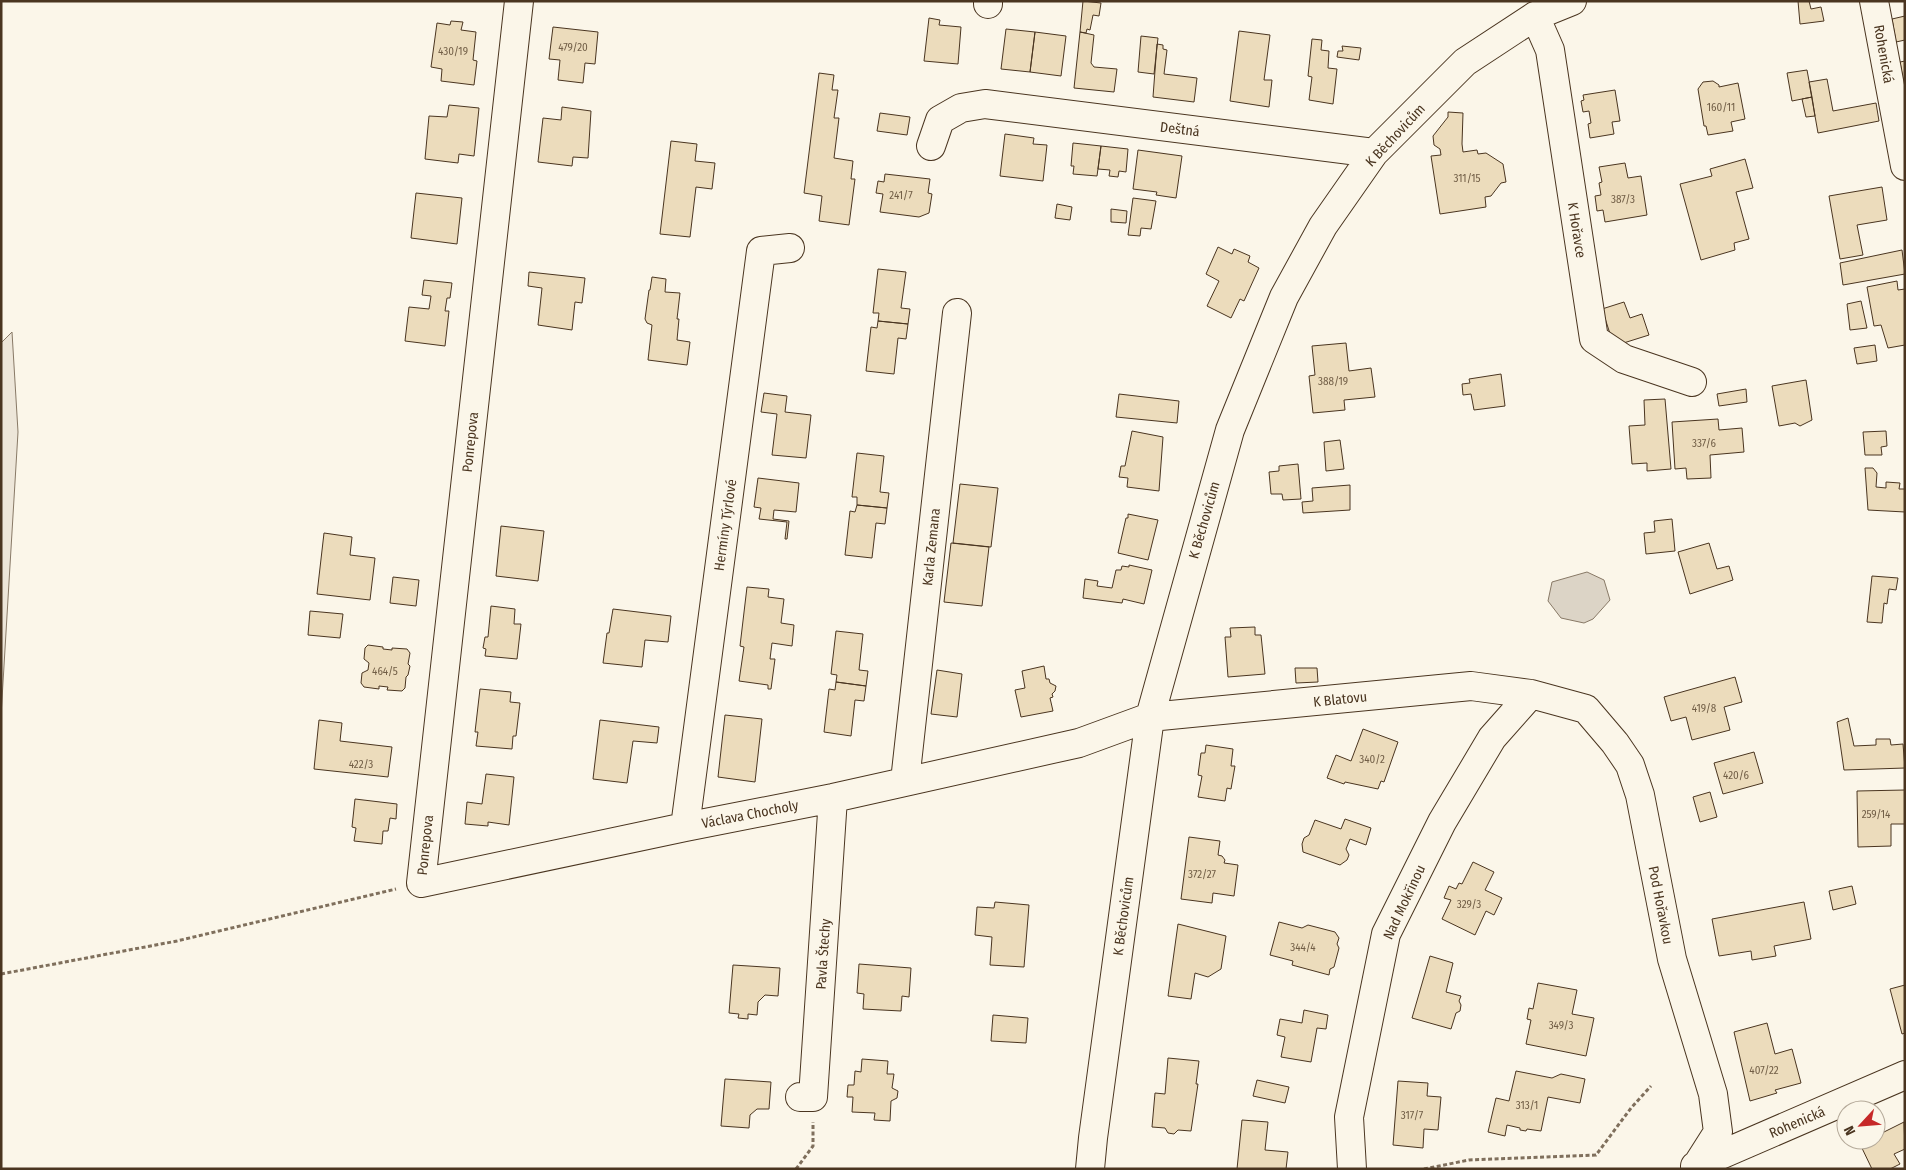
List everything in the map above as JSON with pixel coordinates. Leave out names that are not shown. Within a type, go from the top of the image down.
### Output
[{"type":"street","name":"Ponrepova","points":[[421,883],[519,1]]},
{"type":"street","name":"K Běchovicům","points":[[1090,1169],[1150,717],[1230,430],[1284,297],[1323,226],[1374,154],[1465,62],[1535,16],[1572,1]]},
{"type":"street","name":"Rohenická","points":[[1874,1],[1905,166]]},
{"type":"street","name":"K Hořavce","points":[[1535,16],[1550,50],[1594,339],[1624,360],[1692,382]]},
{"type":"street","name":"Deštná","points":[[931,146],[940,120],[961,108],[985,104],[1374,154]]},
{"type":"street","name":"Hermíny Týrlové","points":[[685,827],[761,251],[790,248]]},
{"type":"street","name":"Karla Zemana","points":[[905,781],[957,313]]},
{"type":"street","name":"K Blatovu","points":[[1079,743],[1150,717],[1471,686],[1531,694]]},
{"type":"street","name":"Pod Hořavkou","points":[[1531,694],[1586,709],[1615,743],[1630,765],[1640,795],[1672,959],[1713,1094],[1718,1132],[1693,1167]]},
{"type":"street","name":"Nad Mokřinou","points":[[1352,1169],[1348,1117],[1386,934],[1442,822],[1492,738],[1531,694]]},
{"type":"street","name":"Václava Chocholy","points":[[421,883],[685,827],[833,798],[1079,743]]},
{"type":"street","name":"Pavla Štechy","points":[[806,1097],[833,798]]},
{"type":"street","name":"Rohenická","points":[[1693,1167],[1905,1076]]},
{"type":"path","points":[[1,974],[177,941],[421,883]]},
{"type":"path","points":[[1424,1169],[1469,1160],[1596,1155],[1631,1108],[1651,1086]]},
{"type":"path","points":[[796,1169],[813,1146],[806,1097]]},
{"type":"shaded area","points":[[12,332],[18,432],[1,716],[1,343]]},
{"type":"shaded area","points":[[1587,572],[1604,580],[1610,600],[1593,619],[1584,623],[1561,618],[1548,601],[1552,582]]},
{"type":"building","points":[[1083,1],[1101,3],[1099,16],[1093,15],[1090,30],[1087,29],[1086,33],[1080,32]]},
{"type":"building","points":[[1798,1],[1809,1],[1811,9],[1821,7],[1824,21],[1800,24]]},
{"type":"building","points":[[1905,16],[1905,40],[1896,42],[1892,19]]},
{"type":"building","points":[[929,18],[940,20],[939,25],[961,27],[958,64],[924,61]]},
{"type":"building","points":[[451,21],[463,22],[461,30],[476,32],[473,60],[477,61],[474,85],[441,81],[442,69],[431,67],[437,23],[450,25]]},
{"type":"building","points":[[553,27],[598,32],[595,64],[585,63],[583,83],[558,80],[560,60],[549,59]]},
{"type":"building","points":[[1006,29],[1035,32],[1030,72],[1001,69]]},
{"type":"building","points":[[1239,31],[1270,35],[1264,80],[1272,80],[1269,107],[1230,101]]},
{"type":"building","points":[[1035,32],[1066,36],[1061,76],[1030,72]]},
{"type":"building","points":[[1080,32],[1094,35],[1091,63],[1094,67],[1117,69],[1114,92],[1074,88]]},
{"type":"building","points":[[1141,36],[1158,38],[1154,74],[1138,72]]},
{"type":"building","points":[[1312,39],[1322,40],[1321,50],[1329,51],[1328,68],[1337,69],[1333,104],[1309,100],[1312,77],[1308,76]]},
{"type":"building","points":[[1157,44],[1163,45],[1163,49],[1167,50],[1164,74],[1197,78],[1194,102],[1153,97]]},
{"type":"building","points":[[1342,46],[1361,48],[1359,60],[1337,57],[1338,51],[1343,51]]},
{"type":"building","points":[[1905,61],[1905,91],[1900,62]]},
{"type":"building","points":[[1807,70],[1812,97],[1792,101],[1787,73]]},
{"type":"building","points":[[819,73],[834,75],[832,90],[838,90],[834,118],[839,118],[834,158],[853,161],[851,179],[855,179],[849,225],[819,221],[822,196],[804,193]]},
{"type":"building","points":[[1827,79],[1833,111],[1876,103],[1879,121],[1818,133],[1809,82]]},
{"type":"building","points":[[1713,81],[1719,87],[1738,83],[1745,119],[1731,122],[1733,131],[1708,135],[1706,126],[1704,126],[1698,89],[1703,82]]},
{"type":"building","points":[[1615,90],[1620,121],[1612,122],[1614,134],[1590,138],[1588,124],[1591,123],[1589,111],[1583,112],[1581,101],[1584,100],[1583,95]]},
{"type":"building","points":[[1812,97],[1815,116],[1806,117],[1802,99]]},
{"type":"building","points":[[449,105],[479,108],[474,156],[459,154],[458,163],[425,159],[429,116],[447,117]]},
{"type":"building","points":[[562,107],[591,111],[588,158],[573,157],[572,166],[538,162],[543,118],[561,120]]},
{"type":"building","points":[[1448,112],[1463,113],[1463,152],[1477,150],[1478,154],[1486,153],[1503,164],[1506,182],[1501,183],[1491,196],[1485,197],[1486,207],[1440,214],[1431,156],[1441,155],[1440,149],[1434,145],[1433,136],[1448,117]]},
{"type":"building","points":[[880,113],[910,117],[907,135],[877,131]]},
{"type":"building","points":[[1005,134],[1034,138],[1033,144],[1047,145],[1043,181],[1000,176]]},
{"type":"building","points":[[671,141],[697,144],[695,161],[715,163],[712,189],[696,187],[690,237],[660,234]]},
{"type":"building","points":[[1073,143],[1101,146],[1097,176],[1073,174],[1074,166],[1071,166]]},
{"type":"building","points":[[1101,146],[1128,149],[1126,172],[1119,171],[1118,177],[1109,176],[1110,170],[1098,169]]},
{"type":"building","points":[[1138,150],[1182,156],[1176,198],[1156,195],[1157,192],[1133,189]]},
{"type":"building","points":[[1745,159],[1753,188],[1736,192],[1749,239],[1734,243],[1735,250],[1701,260],[1680,184],[1712,176],[1710,169]]},
{"type":"building","points":[[1625,163],[1628,178],[1641,176],[1647,215],[1605,222],[1603,210],[1597,211],[1595,196],[1601,195],[1599,183],[1602,182],[1599,167]]},
{"type":"building","points":[[885,174],[930,179],[928,193],[932,194],[929,213],[919,217],[880,212],[883,194],[876,193],[878,181],[884,182]]},
{"type":"building","points":[[1882,187],[1887,220],[1857,225],[1863,255],[1840,259],[1829,196]]},
{"type":"building","points":[[416,193],[462,198],[457,244],[411,238]]},
{"type":"building","points":[[1133,198],[1156,201],[1151,229],[1141,228],[1140,236],[1128,235]]},
{"type":"building","points":[[1057,204],[1072,207],[1070,220],[1055,218]]},
{"type":"building","points":[[1111,209],[1127,211],[1126,223],[1111,222]]},
{"type":"building","points":[[1218,247],[1232,254],[1234,249],[1250,256],[1248,262],[1259,268],[1244,301],[1240,299],[1231,318],[1207,306],[1219,281],[1206,274]]},
{"type":"building","points":[[1902,250],[1905,274],[1843,285],[1840,263]]},
{"type":"building","points":[[878,269],[906,272],[901,308],[910,309],[908,324],[878,321],[879,313],[873,313]]},
{"type":"building","points":[[529,272],[585,278],[582,303],[575,302],[572,330],[538,325],[542,288],[528,286]]},
{"type":"building","points":[[652,277],[666,279],[665,292],[680,293],[677,340],[690,342],[687,365],[648,360],[652,325],[647,323],[645,319]]},
{"type":"building","points":[[424,280],[452,283],[450,298],[447,298],[445,311],[449,311],[445,346],[405,341],[409,307],[429,309],[431,296],[422,295]]},
{"type":"building","points":[[1897,281],[1898,290],[1905,289],[1905,345],[1888,348],[1881,325],[1874,326],[1867,287]]},
{"type":"building","points":[[1861,301],[1867,328],[1850,330],[1847,304]]},
{"type":"building","points":[[1624,302],[1630,318],[1642,314],[1649,335],[1614,346],[1602,309]]},
{"type":"building","points":[[878,321],[908,324],[906,339],[898,338],[894,374],[866,371],[871,327],[877,328]]},
{"type":"building","points":[[1346,343],[1349,371],[1371,368],[1375,397],[1344,400],[1345,410],[1313,413],[1309,376],[1315,375],[1312,346]]},
{"type":"building","points":[[1875,345],[1877,361],[1857,364],[1854,348]]},
{"type":"building","points":[[1501,374],[1505,406],[1474,410],[1471,394],[1463,395],[1462,384],[1470,383],[1469,379]]},
{"type":"building","points":[[1806,380],[1812,420],[1800,426],[1795,423],[1779,426],[1772,386]]},
{"type":"building","points":[[1746,389],[1747,402],[1719,406],[1717,394]]},
{"type":"building","points":[[764,393],[787,396],[785,412],[811,415],[806,458],[772,455],[777,414],[761,412]]},
{"type":"building","points":[[1119,394],[1179,401],[1177,423],[1116,417]]},
{"type":"building","points":[[1665,399],[1671,469],[1647,471],[1647,463],[1632,464],[1629,426],[1645,425],[1644,400]]},
{"type":"building","points":[[1718,419],[1719,430],[1742,428],[1744,452],[1710,455],[1711,478],[1687,479],[1686,468],[1675,469],[1672,422]]},
{"type":"building","points":[[1132,431],[1163,437],[1159,491],[1127,487],[1128,478],[1119,477],[1121,466],[1125,466]]},
{"type":"building","points":[[1886,431],[1887,446],[1881,447],[1882,455],[1865,455],[1863,432]]},
{"type":"building","points":[[1340,440],[1344,469],[1326,471],[1324,442]]},
{"type":"building","points":[[857,453],[884,456],[880,492],[889,493],[887,508],[857,505],[857,497],[852,497]]},
{"type":"building","points":[[1298,464],[1301,499],[1283,500],[1282,494],[1271,494],[1269,472],[1279,471],[1279,466]]},
{"type":"building","points":[[1865,468],[1873,468],[1877,473],[1876,487],[1886,488],[1886,482],[1900,483],[1899,489],[1905,489],[1905,512],[1868,510]]},
{"type":"building","points":[[758,478],[799,483],[796,512],[774,510],[773,519],[789,521],[787,539],[785,539],[787,522],[759,519],[761,508],[754,507]]},
{"type":"building","points":[[960,484],[998,488],[991,547],[953,543]]},
{"type":"building","points":[[1350,485],[1350,510],[1303,513],[1302,502],[1313,501],[1312,488]]},
{"type":"building","points":[[857,505],[887,508],[885,524],[876,523],[872,558],[845,555],[850,511],[855,512]]},
{"type":"building","points":[[1128,514],[1158,520],[1148,560],[1118,553]]},
{"type":"building","points":[[1672,519],[1675,551],[1646,554],[1644,533],[1655,532],[1654,521]]},
{"type":"building","points":[[501,526],[544,531],[538,581],[496,576]]},
{"type":"building","points":[[324,533],[352,537],[350,555],[375,558],[370,600],[317,594]]},
{"type":"building","points":[[951,543],[989,547],[982,606],[944,602]]},
{"type":"building","points":[[1709,543],[1717,569],[1729,566],[1733,580],[1690,594],[1678,552]]},
{"type":"building","points":[[1129,565],[1152,570],[1144,604],[1123,599],[1122,603],[1083,598],[1085,579],[1098,581],[1097,586],[1112,588],[1116,570],[1121,570],[1122,566],[1129,567]]},
{"type":"building","points":[[1872,576],[1898,578],[1896,590],[1889,589],[1887,604],[1884,603],[1882,623],[1867,622]]},
{"type":"building","points":[[393,577],[419,580],[416,606],[390,603]]},
{"type":"building","points":[[747,587],[769,589],[768,597],[784,599],[781,623],[794,625],[792,646],[772,643],[770,659],[775,659],[771,689],[768,689],[768,685],[739,681],[744,647],[740,646]]},
{"type":"building","points":[[491,606],[515,609],[514,624],[521,624],[517,659],[485,656],[486,649],[483,648],[485,637],[488,637]]},
{"type":"building","points":[[613,609],[671,616],[668,642],[645,640],[642,667],[603,663],[607,633],[609,633]]},
{"type":"building","points":[[310,611],[343,614],[340,638],[308,635]]},
{"type":"building","points":[[1255,627],[1255,635],[1261,635],[1265,674],[1228,677],[1225,637],[1231,637],[1230,628]]},
{"type":"building","points":[[836,631],[863,634],[859,670],[868,671],[866,686],[836,682],[837,675],[831,674]]},
{"type":"building","points":[[368,645],[392,650],[392,648],[407,649],[410,653],[408,664],[410,666],[405,688],[402,691],[387,690],[388,687],[379,686],[379,689],[364,687],[361,683],[362,673],[368,670],[369,663],[364,659],[365,648]]},
{"type":"building","points":[[1044,666],[1046,679],[1049,679],[1050,683],[1056,686],[1052,694],[1053,697],[1050,698],[1053,711],[1021,717],[1015,690],[1025,688],[1022,671]]},
{"type":"building","points":[[1295,668],[1317,668],[1318,682],[1296,683]]},
{"type":"building","points":[[937,670],[962,674],[957,717],[931,714]]},
{"type":"building","points":[[1735,677],[1742,702],[1724,707],[1730,730],[1692,740],[1686,717],[1671,721],[1664,697]]},
{"type":"building","points":[[836,682],[866,686],[864,701],[855,700],[851,736],[824,732],[829,689],[835,690]]},
{"type":"building","points":[[480,689],[511,692],[510,702],[520,703],[516,736],[513,736],[512,749],[476,746],[478,732],[475,732]]},
{"type":"building","points":[[725,715],[762,719],[755,782],[718,777]]},
{"type":"building","points":[[1848,718],[1854,746],[1876,745],[1876,739],[1890,739],[1891,745],[1903,744],[1905,768],[1844,770],[1837,722]]},
{"type":"building","points":[[319,720],[342,723],[340,741],[392,747],[388,777],[314,769]]},
{"type":"building","points":[[600,720],[659,727],[657,743],[633,741],[627,783],[593,779]]},
{"type":"building","points":[[1363,729],[1398,742],[1384,782],[1381,781],[1378,789],[1345,782],[1344,784],[1327,778],[1336,755],[1351,761]]},
{"type":"building","points":[[1206,745],[1233,749],[1231,766],[1235,766],[1231,789],[1227,788],[1225,801],[1198,797],[1202,776],[1198,775],[1201,753],[1205,753]]},
{"type":"building","points":[[1754,752],[1763,783],[1723,794],[1714,763]]},
{"type":"building","points":[[486,774],[514,777],[509,825],[488,822],[488,826],[465,824],[467,802],[482,804]]},
{"type":"building","points":[[1905,790],[1905,824],[1891,824],[1891,846],[1858,847],[1857,791]]},
{"type":"building","points":[[1710,792],[1717,817],[1700,822],[1693,797]]},
{"type":"building","points":[[355,799],[397,804],[396,819],[390,818],[388,831],[383,831],[382,844],[354,841],[356,828],[352,827]]},
{"type":"building","points":[[1345,819],[1371,828],[1366,845],[1350,839],[1346,849],[1349,855],[1347,860],[1340,865],[1303,852],[1302,844],[1304,838],[1309,835],[1315,820],[1341,829]]},
{"type":"building","points":[[1189,837],[1220,841],[1218,855],[1222,856],[1225,860],[1224,863],[1238,865],[1234,896],[1213,893],[1212,903],[1181,899]]},
{"type":"building","points":[[1473,862],[1494,872],[1485,890],[1502,898],[1494,915],[1486,911],[1475,935],[1442,919],[1451,900],[1444,898],[1449,886],[1456,889],[1459,883],[1462,884]]},
{"type":"building","points":[[1852,886],[1856,904],[1833,910],[1829,891]]},
{"type":"building","points":[[995,902],[1029,905],[1024,967],[990,965],[992,937],[975,935],[977,907],[994,908]]},
{"type":"building","points":[[1804,902],[1811,939],[1774,946],[1776,956],[1752,960],[1751,951],[1719,956],[1712,919]]},
{"type":"building","points":[[1279,922],[1302,928],[1308,925],[1335,932],[1339,938],[1337,944],[1339,948],[1334,967],[1330,969],[1329,975],[1292,965],[1293,961],[1270,955]]},
{"type":"building","points":[[1178,924],[1226,936],[1221,969],[1208,977],[1195,973],[1191,999],[1168,996]]},
{"type":"building","points":[[1430,956],[1453,963],[1446,992],[1461,996],[1459,1001],[1461,1005],[1460,1011],[1456,1013],[1451,1029],[1412,1018]]},
{"type":"building","points":[[859,964],[911,968],[909,997],[902,996],[901,1011],[863,1009],[864,994],[857,993]]},
{"type":"building","points":[[733,965],[780,968],[778,996],[765,995],[758,1002],[757,1015],[748,1014],[748,1019],[738,1018],[739,1014],[729,1013]]},
{"type":"building","points":[[1538,983],[1577,990],[1572,1014],[1594,1018],[1586,1056],[1526,1044],[1531,1020],[1527,1019],[1529,1008],[1533,1009]]},
{"type":"building","points":[[1905,985],[1905,1033],[1902,1034],[1890,989]]},
{"type":"building","points":[[1304,1010],[1328,1015],[1326,1029],[1317,1028],[1311,1062],[1281,1057],[1285,1037],[1277,1035],[1280,1019],[1302,1023]]},
{"type":"building","points":[[993,1015],[1028,1018],[1026,1043],[991,1041]]},
{"type":"building","points":[[1767,1023],[1775,1054],[1792,1049],[1801,1083],[1775,1090],[1777,1093],[1750,1101],[1734,1032]]},
{"type":"building","points":[[1168,1058],[1199,1061],[1196,1084],[1198,1084],[1191,1131],[1178,1130],[1174,1134],[1168,1133],[1165,1128],[1152,1127],[1155,1093],[1165,1094]]},
{"type":"building","points":[[862,1059],[888,1061],[887,1074],[894,1074],[892,1088],[898,1091],[897,1098],[891,1101],[890,1121],[874,1120],[875,1113],[852,1112],[853,1097],[847,1097],[848,1085],[854,1085],[855,1071],[861,1072]]},
{"type":"building","points":[[1516,1071],[1552,1078],[1561,1074],[1585,1079],[1580,1103],[1548,1097],[1541,1131],[1520,1130],[1520,1128],[1507,1125],[1505,1136],[1488,1132],[1496,1098],[1509,1101]]},
{"type":"building","points":[[725,1079],[771,1082],[769,1109],[757,1109],[750,1115],[749,1128],[721,1126]]},
{"type":"building","points":[[1257,1080],[1289,1087],[1285,1103],[1253,1096]]},
{"type":"building","points":[[1398,1081],[1428,1083],[1427,1096],[1441,1097],[1438,1130],[1424,1129],[1423,1148],[1393,1145]]},
{"type":"building","points":[[1242,1120],[1268,1122],[1265,1150],[1288,1152],[1286,1169],[1237,1169]]},
{"type":"building","points":[[1904,1122],[1905,1149],[1894,1154],[1900,1164],[1890,1169],[1872,1169],[1863,1150],[1886,1150],[1886,1131]]}]
